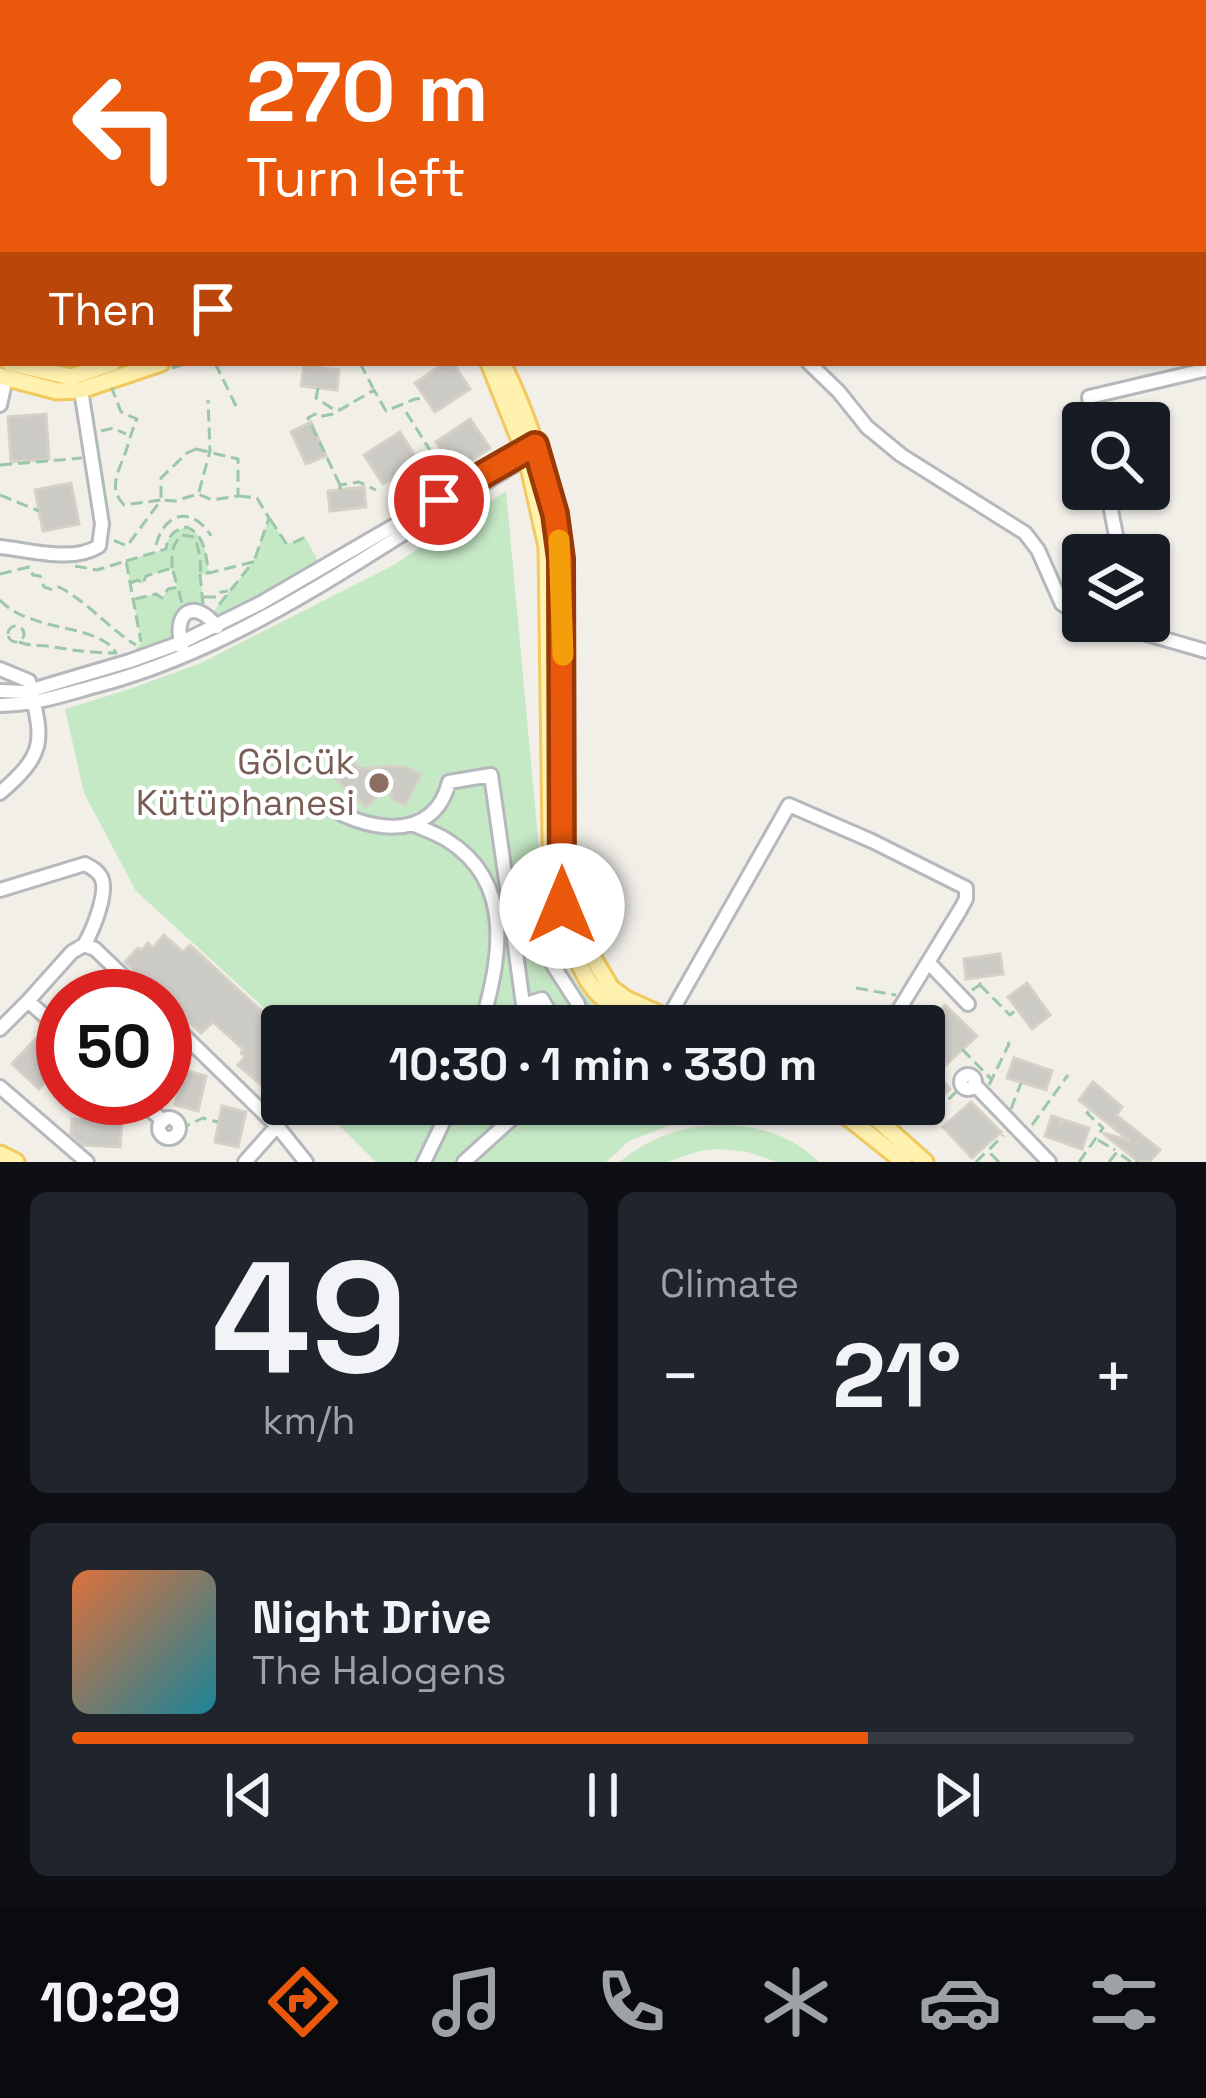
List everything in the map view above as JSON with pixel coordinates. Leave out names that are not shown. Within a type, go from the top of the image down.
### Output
[{"type":"main road","points":[[4,368],[71,377],[103,366]]},
{"type":"main road","points":[[4,368],[57,391],[81,390],[152,366]]},
{"type":"main road","points":[[490,366],[555,514],[561,559],[562,906],[611,988],[636,1005]]},
{"type":"main road","points":[[503,366],[530,452],[549,564],[551,906],[588,984],[613,1005]]},
{"type":"main road","points":[[858,1125],[904,1162]]},
{"type":"main road","points":[[884,1125],[925,1162]]},
{"type":"main road","points":[[0,1154],[16,1162]]},
{"type":"street","points":[[812,366],[867,427],[901,455],[1024,533],[1038,550],[1062,604]]},
{"type":"street","points":[[1090,402],[1089,397],[1204,367]]},
{"type":"street","points":[[1,408],[4,368]]},
{"type":"street","points":[[0,547],[72,555],[99,546],[102,524],[81,390]]},
{"type":"street","points":[[0,705],[133,676],[183,648],[215,618],[266,599],[530,452]]},
{"type":"street","points":[[183,648],[224,638],[391,541],[530,452]]},
{"type":"street","points":[[183,648],[178,626],[190,610],[215,618],[224,638]]},
{"type":"street","points":[[1170,641],[1206,652]]},
{"type":"street","points":[[0,669],[29,681],[47,734],[29,765],[0,793]]},
{"type":"street","points":[[0,692],[33,697]]},
{"type":"street","points":[[322,803],[340,815],[370,824],[399,826],[435,814],[449,782],[490,775],[522,1005]]},
{"type":"street","points":[[671,1005],[789,805],[966,889],[966,899],[902,1005]]},
{"type":"street","points":[[411,824],[448,840],[474,862],[492,893],[498,940],[488,1005]]},
{"type":"street","points":[[0,890],[85,865],[96,870],[104,887],[84,945],[0,1029]]},
{"type":"street","points":[[508,895],[578,1005]]},
{"type":"street","points":[[84,945],[116,969]]},
{"type":"street","points":[[928,962],[964,1000]]},
{"type":"street","points":[[28,1001],[36,1008]]},
{"type":"street","points":[[0,1006],[14,1015]]},
{"type":"street","points":[[192,1043],[307,1162]]},
{"type":"street","points":[[968,1085],[1049,1162]]},
{"type":"street","points":[[0,1087],[87,1162]]},
{"type":"street","points":[[177,1125],[179,1129]]},
{"type":"street","points":[[424,1162],[442,1125]]},
{"type":"street","points":[[464,1162],[505,1125]]},
{"type":"street","points":[[245,1162],[277,1126]]},
{"type":"path","points":[[216,366],[236,406]]},
{"type":"path","points":[[361,366],[386,411],[425,398]]},
{"type":"path","points":[[238,496],[238,459],[196,449],[161,478],[161,500],[127,546],[106,537],[87,394],[112,386],[121,412],[137,419],[115,488],[124,505],[161,500],[175,500],[198,494],[212,500],[257,498],[286,543],[305,537]]},
{"type":"path","points":[[318,388],[316,398],[342,409]]},
{"type":"path","points":[[374,390],[333,414],[308,418],[340,487],[359,482],[376,490]]},
{"type":"path","points":[[198,494],[209,451],[208,400]]},
{"type":"path","points":[[406,412],[433,455],[441,450]]},
{"type":"path","points":[[94,433],[113,428],[129,436]]},
{"type":"path","points":[[0,465],[92,459]]},
{"type":"path","points":[[0,495],[39,511]]},
{"type":"path","points":[[175,500],[176,516]]},
{"type":"path","points":[[156,544],[166,522],[176,516],[201,522],[211,536]]},
{"type":"path","points":[[215,618],[253,562],[268,518]]},
{"type":"path","points":[[63,563],[97,570],[126,562],[166,549],[176,530],[187,527],[203,540],[208,573]]},
{"type":"path","points":[[183,608],[172,568],[172,550],[182,536],[194,537],[203,606]]},
{"type":"path","points":[[0,574],[29,567],[44,586],[77,596],[106,625],[139,645],[126,562]]},
{"type":"path","points":[[200,574],[253,562]]},
{"type":"path","points":[[130,583],[138,580],[142,584],[146,576],[172,568]]},
{"type":"path","points":[[133,600],[156,594],[162,598],[168,589],[178,587]]},
{"type":"path","points":[[202,597],[231,591]]},
{"type":"path","points":[[0,600],[34,622],[101,638],[116,652],[23,645],[8,634]]},
{"type":"path","points":[[0,634],[16,626],[15,613]]},
{"type":"path","points":[[8,652],[24,634],[16,626]]},
{"type":"path","points":[[964,1000],[981,978]]},
{"type":"path","points":[[980,985],[1008,1017],[1017,1009]]},
{"type":"path","points":[[856,988],[899,995]]},
{"type":"path","points":[[962,1049],[993,1082],[1009,1044],[1006,1039]]},
{"type":"path","points":[[976,1162],[988,1147],[1018,1130],[1068,1076]]},
{"type":"path","points":[[1014,1106],[1021,1083]]},
{"type":"path","points":[[945,1104],[968,1085]]},
{"type":"path","points":[[1079,1162],[1103,1129],[1087,1113],[1090,1109]]},
{"type":"path","points":[[179,1129],[203,1118],[218,1122]]},
{"type":"path","points":[[1096,1139],[1135,1162]]},
{"type":"path","points":[[988,1147],[999,1162]]},
{"type":"path","points":[[1109,1162],[1117,1152]]},
{"type":"green space","points":[[506,491],[544,904],[568,972],[593,1005],[261,1005],[136,891],[84,793],[65,709],[201,663],[392,566]]},
{"type":"green space","points":[[269,518],[286,543],[305,537],[319,563],[221,618],[214,611],[253,562]]},
{"type":"green space","points":[[187,527],[198,535],[205,552],[209,573],[200,575],[204,606],[189,607],[179,614],[174,639],[135,655],[142,643],[133,600],[156,594],[162,598],[177,586],[171,569],[147,576],[143,584],[138,580],[130,583],[126,561],[165,549],[172,534]]},
{"type":"green space","points":[[339,1125],[671,1125],[629,1141],[606,1162],[376,1162]]},
{"type":"green space","points":[[720,1125],[773,1133],[819,1162],[777,1162],[719,1149],[667,1162],[619,1162],[642,1146],[692,1128]]},
{"type":"building","points":[[304,366],[339,370],[337,390],[301,386]]},
{"type":"building","points":[[440,366],[455,366],[470,389],[435,412],[415,383]]},
{"type":"building","points":[[46,414],[49,459],[11,462],[8,417]]},
{"type":"building","points":[[470,419],[490,448],[455,471],[436,442]]},
{"type":"building","points":[[311,422],[326,456],[306,464],[291,432]]},
{"type":"building","points":[[400,432],[419,462],[383,484],[364,455]]},
{"type":"building","points":[[71,483],[79,524],[43,531],[35,490]]},
{"type":"building","points":[[364,487],[366,507],[330,511],[328,491]]},
{"type":"building","name":"Gölcük Kütüphanesi","points":[[349,758],[361,769],[405,767],[421,775],[405,805],[391,799],[393,782],[366,807],[331,774]]},
{"type":"building","points":[[164,935],[183,952],[190,945],[261,1011],[261,1085],[238,1065],[245,1057],[243,1049],[213,1022],[201,1033],[192,1025],[192,969],[132,969],[125,962],[148,943],[153,948]]},
{"type":"building","points":[[1000,954],[1003,974],[966,979],[964,959]]},
{"type":"building","points":[[1027,983],[1050,1015],[1032,1029],[1008,997]]},
{"type":"building","points":[[945,1005],[977,1036],[945,1066]]},
{"type":"building","points":[[36,1038],[36,1086],[12,1064]]},
{"type":"building","points":[[1014,1058],[1052,1071],[1046,1090],[1007,1078]]},
{"type":"building","points":[[192,1072],[206,1076],[198,1111],[192,1109]]},
{"type":"building","points":[[1093,1082],[1122,1107],[1116,1115],[1160,1150],[1149,1162],[1139,1162],[1103,1133],[1130,1141],[1079,1100]]},
{"type":"building","points":[[971,1102],[1001,1132],[972,1158],[943,1127]]},
{"type":"building","points":[[222,1106],[246,1112],[238,1147],[215,1142]]},
{"type":"building","points":[[1052,1116],[1061,1119],[1059,1126],[1064,1120],[1089,1128],[1082,1149],[1045,1136]]},
{"type":"building","points":[[72,1125],[122,1125],[120,1147],[83,1145],[71,1134]]},
{"type":"slow traffic","points":[[559,540],[563,655]]},
{"type":"place","name":"Gölcük Kütüphanesi","points":[[379,783]]},
{"type":"route","points":[[439,500],[535,445],[555,514],[561,559],[562,906]]}]
